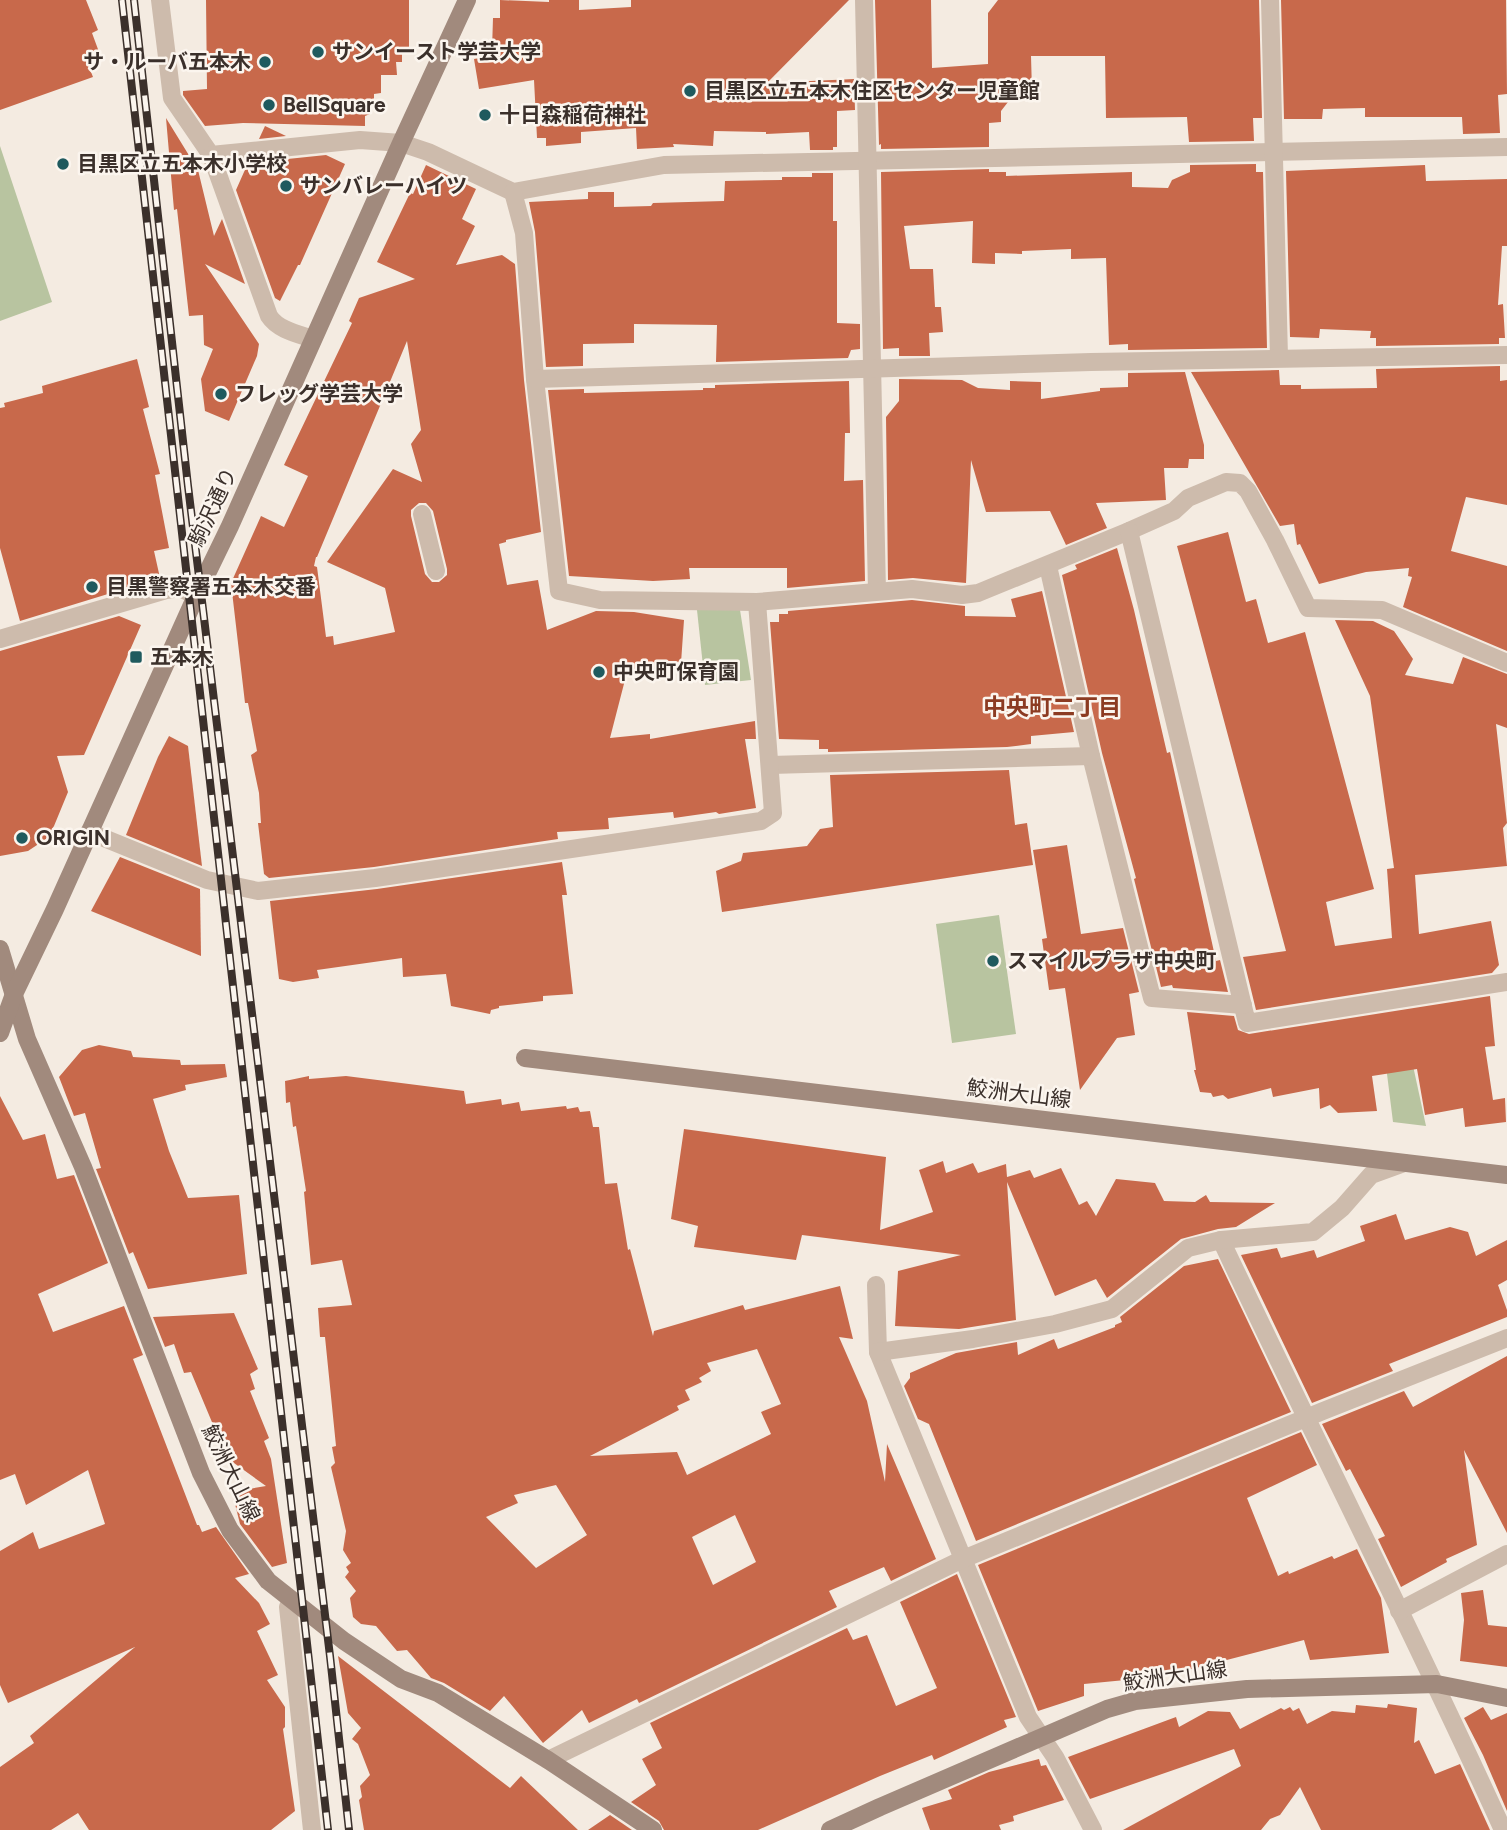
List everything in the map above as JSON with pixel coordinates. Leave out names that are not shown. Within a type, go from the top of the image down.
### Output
[{"type":"main road","name":"駒沢通り","points":[[0,1033],[14,994],[230,526],[467,0]]},
{"type":"main road","name":"鮫洲大山線","points":[[0,949],[27,1039],[83,1167],[201,1473],[230,1530],[268,1581],[344,1641],[401,1679],[438,1693],[548,1760],[653,1830]]},
{"type":"main road","name":"鮫洲大山線","points":[[525,1058],[1507,1175]]},
{"type":"main road","name":"鮫洲大山線","points":[[831,1830],[1107,1709],[1135,1701],[1247,1689],[1437,1685],[1507,1698]]},
{"type":"street","points":[[160,0],[172,98],[211,155],[269,316],[273,323],[313,339]]},
{"type":"street","points":[[864,0],[877,591]]},
{"type":"street","points":[[1270,0],[1279,357]]},
{"type":"street","points":[[211,155],[360,140],[401,143],[428,152],[513,192],[664,165],[1507,147]]},
{"type":"street","points":[[513,192],[524,233],[535,380],[559,591],[600,600],[757,602],[912,589],[962,596],[1048,566],[1174,511],[1188,498],[1226,482],[1240,483],[1248,491],[1275,540],[1308,608],[1382,610],[1507,663]]},
{"type":"street","points":[[535,380],[1279,357],[1507,355]]},
{"type":"street","points":[[422,514],[436,571]]},
{"type":"street","points":[[1129,531],[1247,1023],[1507,982]]},
{"type":"street","points":[[1048,566],[1091,756],[1152,998],[1243,1005]]},
{"type":"street","points":[[0,639],[166,590],[180,588],[196,596]]},
{"type":"street","points":[[89,832],[207,880],[258,891],[375,878],[761,821],[773,813],[757,602]]},
{"type":"street","points":[[771,765],[1091,756]]},
{"type":"street","points":[[878,1352],[1041,1327],[1112,1309],[1188,1248],[1221,1240],[1313,1232],[1342,1208],[1371,1175],[1404,1163]]},
{"type":"street","points":[[1221,1240],[1305,1418],[1437,1685],[1503,1830]]},
{"type":"street","points":[[876,1286],[878,1352],[1028,1717],[1043,1737],[1093,1830]]},
{"type":"street","points":[[548,1760],[963,1559],[1507,1338]]},
{"type":"street","points":[[1399,1611],[1507,1555]]},
{"type":"street","points":[[291,1601],[288,1607],[312,1830]]},
{"type":"green space","points":[[0,146],[52,302],[0,321]]},
{"type":"green space","points":[[697,610],[740,610],[751,680],[705,685]]},
{"type":"green space","points":[[999,915],[1016,1034],[952,1043],[936,924]]},
{"type":"green space","points":[[1412,1061],[1426,1126],[1393,1122],[1386,1066]]},
{"type":"building","points":[[0,0],[86,0],[98,30],[92,33],[99,52],[85,57],[93,77],[0,110]]},
{"type":"building","points":[[206,0],[409,0],[409,52],[402,51],[402,62],[396,62],[397,75],[381,75],[381,93],[374,94],[374,102],[369,103],[370,114],[365,116],[365,126],[243,123],[205,126],[183,95],[183,91],[207,89]]},
{"type":"building","points":[[500,0],[579,0],[579,10],[631,7],[631,0],[849,0],[767,83],[854,79],[855,110],[837,111],[837,147],[833,147],[833,150],[810,150],[809,132],[766,134],[714,131],[713,146],[673,144],[674,147],[637,149],[636,128],[581,132],[581,143],[546,146],[546,138],[537,138],[534,80],[479,89],[474,59],[487,57],[486,51],[492,50],[493,18],[500,18]]},
{"type":"building","points":[[875,0],[931,0],[932,68],[988,64],[988,13],[998,0],[1259,0],[1262,118],[1253,118],[1254,141],[1189,142],[1187,117],[1106,118],[1105,56],[1031,56],[1032,91],[1015,93],[1001,111],[1001,122],[989,123],[989,147],[881,149]]},
{"type":"building","points":[[1281,0],[1506,0],[1507,94],[1498,95],[1500,133],[1463,134],[1462,117],[1365,117],[1365,108],[1323,109],[1322,119],[1284,119]]},
{"type":"building","points":[[166,118],[198,170],[214,236],[222,219],[245,284],[205,264],[259,344],[257,356],[229,421],[205,411],[201,379],[213,349],[204,345],[203,315],[189,316],[177,209],[174,210]]},
{"type":"building","points":[[265,126],[286,136],[259,139]]},
{"type":"building","name":"サンバレーハイツ","points":[[326,155],[345,164],[300,265],[280,301],[275,298],[236,190],[248,163]]},
{"type":"building","points":[[1256,164],[1256,172],[1263,172],[1267,348],[1128,350],[1128,344],[1109,345],[1106,258],[1071,259],[1071,249],[1022,251],[1022,254],[995,253],[995,264],[972,263],[973,221],[904,226],[910,269],[933,269],[935,307],[941,307],[943,332],[929,333],[930,356],[899,356],[899,348],[883,349],[881,172],[989,169],[989,172],[1006,172],[1006,176],[1132,172],[1132,187],[1168,188],[1172,180],[1190,172],[1190,165]]},
{"type":"building","points":[[426,165],[476,189],[462,219],[475,226],[456,265],[502,255],[515,264],[524,380],[541,532],[499,544],[507,585],[538,580],[547,630],[596,611],[634,612],[684,620],[681,663],[626,676],[610,738],[650,734],[650,739],[755,721],[756,739],[745,739],[756,808],[674,818],[673,812],[608,818],[609,829],[557,832],[558,839],[374,867],[269,878],[264,874],[258,823],[261,823],[259,793],[251,755],[257,751],[248,703],[245,703],[231,583],[261,516],[284,527],[308,476],[284,465],[352,323],[349,321],[359,298],[415,279],[377,262],[410,193],[413,194]],"holes":[[[407,341],[421,430],[411,444],[422,482],[393,469],[327,562],[385,588],[395,632],[334,645],[333,636],[326,637],[317,567],[314,566],[316,557]],[[419,503],[426,503],[433,511],[447,569],[447,575],[439,582],[432,582],[425,574],[411,516],[411,510]]]},
{"type":"building","points":[[1425,165],[1426,181],[1507,179],[1507,246],[1502,246],[1498,305],[1503,304],[1505,338],[1499,338],[1499,344],[1376,346],[1376,338],[1370,338],[1371,331],[1320,329],[1319,338],[1290,337],[1286,171]]},
{"type":"building","points":[[812,173],[833,173],[833,221],[837,221],[837,323],[860,324],[860,349],[851,350],[848,358],[716,362],[717,325],[634,324],[634,343],[583,344],[583,366],[546,367],[535,232],[529,202],[588,199],[588,192],[614,192],[614,207],[724,201],[725,181],[782,180],[782,177],[812,177]]},
{"type":"building","points":[[137,359],[149,407],[143,409],[160,474],[155,475],[169,548],[154,551],[160,578],[20,621],[0,548],[0,408],[5,407],[4,403],[43,393],[42,386]]},
{"type":"building","points":[[1500,366],[1500,381],[1507,380],[1507,505],[1466,497],[1451,551],[1507,566],[1507,651],[1403,607],[1412,577],[1408,576],[1409,568],[1366,572],[1319,584],[1300,544],[1297,545],[1294,524],[1280,526],[1191,372],[1279,370],[1280,385],[1301,385],[1301,389],[1377,388],[1376,369]]},
{"type":"building","points":[[1185,372],[1204,445],[1204,459],[1189,459],[1188,468],[1164,468],[1166,500],[1096,503],[1107,528],[1066,545],[1050,511],[986,512],[971,460],[966,583],[913,578],[888,580],[886,417],[899,401],[899,379],[962,380],[978,388],[1010,390],[1010,381],[1041,382],[1041,399],[1100,391],[1100,388],[1128,387],[1128,373]]},
{"type":"building","points":[[849,381],[850,433],[845,433],[844,481],[863,480],[865,581],[787,588],[787,568],[689,568],[690,579],[653,581],[569,576],[548,390],[584,389],[584,393],[703,390],[715,388],[715,385]]},
{"type":"building","points":[[1228,532],[1246,602],[1256,599],[1268,643],[1305,632],[1374,889],[1326,902],[1335,946],[1392,938],[1387,869],[1394,868],[1370,696],[1335,620],[1373,621],[1394,631],[1413,659],[1405,675],[1453,684],[1463,657],[1507,674],[1507,728],[1496,724],[1507,823],[1503,828],[1507,866],[1415,875],[1419,934],[1491,921],[1499,965],[1492,973],[1256,1010],[1243,957],[1286,951],[1177,546]]},
{"type":"building","points":[[1117,548],[1167,753],[1170,752],[1216,961],[1220,960],[1228,992],[1173,988],[1172,985],[1161,987],[1134,879],[1136,878],[1102,753],[1062,575],[1077,569],[1075,565]]},
{"type":"building","points":[[1042,591],[1074,732],[1031,736],[1031,744],[1007,747],[828,752],[828,749],[819,749],[819,740],[779,739],[770,622],[779,622],[779,614],[912,600],[965,606],[965,616],[1016,617],[1011,599]]},
{"type":"building","points":[[119,616],[141,625],[84,755],[57,756],[68,792],[54,826],[46,839],[28,851],[0,856],[0,651]]},
{"type":"building","points":[[169,736],[188,746],[202,866],[126,835]]},
{"type":"building","points":[[1009,770],[1015,825],[1027,823],[1033,865],[722,912],[716,871],[741,861],[743,853],[807,846],[820,829],[833,827],[830,775]]},
{"type":"building","points":[[1067,845],[1081,934],[1123,928],[1139,992],[1129,994],[1135,1035],[1117,1038],[1080,1090],[1065,988],[1049,990],[1042,939],[1047,938],[1033,850]]},
{"type":"building","points":[[120,857],[200,889],[201,956],[91,911]]},
{"type":"building","points":[[562,862],[567,895],[562,895],[573,994],[543,996],[543,1001],[499,1006],[491,1010],[490,1014],[451,1006],[446,974],[403,977],[402,958],[317,970],[319,978],[293,982],[279,979],[270,901],[377,889]]},
{"type":"building","points":[[1490,996],[1495,1046],[1485,1047],[1493,1100],[1505,1098],[1506,1122],[1465,1127],[1463,1108],[1425,1115],[1417,1069],[1372,1076],[1377,1111],[1338,1113],[1330,1105],[1320,1109],[1319,1088],[1273,1097],[1271,1088],[1228,1099],[1223,1095],[1213,1097],[1211,1093],[1200,1092],[1194,1070],[1187,1012],[1234,1016],[1238,1030],[1249,1034]]},
{"type":"building","points":[[99,1045],[131,1051],[133,1057],[180,1060],[181,1065],[225,1064],[227,1077],[185,1085],[186,1090],[153,1099],[169,1151],[188,1198],[239,1195],[247,1274],[148,1289],[133,1252],[129,1254],[96,1169],[101,1168],[85,1113],[74,1116],[59,1077],[82,1050]]},
{"type":"building","points":[[309,1076],[309,1079],[346,1076],[464,1091],[466,1104],[501,1099],[502,1105],[519,1102],[521,1111],[566,1106],[567,1109],[578,1107],[580,1112],[590,1111],[593,1127],[599,1127],[605,1184],[617,1183],[628,1250],[630,1249],[653,1336],[654,1331],[743,1305],[745,1310],[840,1286],[853,1339],[839,1337],[867,1401],[885,1482],[887,1444],[936,1559],[891,1581],[884,1567],[829,1591],[837,1607],[639,1703],[637,1699],[589,1723],[582,1710],[543,1743],[504,1696],[490,1711],[431,1678],[407,1650],[397,1651],[376,1626],[361,1624],[353,1617],[350,1598],[356,1591],[345,1577],[349,1572],[346,1567],[351,1563],[343,1550],[346,1531],[331,1467],[335,1463],[332,1447],[336,1446],[325,1337],[320,1337],[318,1308],[352,1305],[342,1260],[311,1265],[306,1191],[296,1126],[293,1127],[290,1102],[286,1103],[285,1081]],"holes":[[[757,1349],[781,1404],[761,1412],[771,1434],[687,1475],[677,1452],[590,1456],[679,1410],[677,1406],[690,1400],[685,1390],[702,1382],[699,1378],[711,1371],[707,1363]],[[556,1485],[587,1535],[536,1568],[486,1517],[518,1503],[514,1495]],[[735,1515],[756,1562],[713,1585],[692,1537]]]},
{"type":"building","points":[[0,1096],[23,1140],[45,1134],[57,1179],[74,1175],[108,1263],[38,1294],[53,1332],[124,1306],[143,1355],[133,1359],[197,1525],[202,1532],[216,1527],[249,1574],[235,1578],[259,1603],[270,1624],[257,1631],[278,1675],[267,1680],[285,1707],[283,1729],[295,1811],[271,1830],[89,1830],[78,1813],[51,1830],[0,1830],[0,1767],[34,1743],[30,1736],[135,1647],[8,1703],[0,1685],[0,1551],[33,1532],[39,1549],[105,1524],[88,1470],[26,1505],[15,1474],[0,1480]]},
{"type":"building","points":[[684,1129],[886,1157],[880,1230],[933,1212],[919,1170],[943,1161],[946,1173],[973,1163],[978,1173],[1006,1164],[1007,1177],[1030,1170],[1034,1178],[1061,1168],[1079,1205],[1087,1201],[1096,1216],[1116,1179],[1155,1183],[1164,1201],[1195,1202],[1206,1195],[1210,1202],[1275,1203],[1236,1227],[1181,1239],[1107,1298],[1096,1279],[1055,1296],[1007,1182],[1016,1320],[959,1329],[895,1326],[898,1271],[961,1255],[802,1235],[796,1260],[694,1247],[698,1226],[671,1219]]},
{"type":"building","points":[[1396,1214],[1405,1240],[1450,1227],[1468,1232],[1476,1256],[1507,1240],[1507,1280],[1498,1285],[1507,1317],[1389,1364],[1393,1371],[1312,1403],[1241,1255],[1277,1248],[1281,1258],[1314,1250],[1317,1258],[1365,1241],[1360,1226]]},
{"type":"building","points":[[1218,1259],[1291,1412],[976,1541],[929,1424],[918,1419],[904,1386],[910,1373],[956,1353],[1017,1342],[1018,1355],[1054,1339],[1058,1349],[1115,1327],[1122,1322],[1120,1317],[1184,1266]]},
{"type":"building","points":[[234,1313],[258,1369],[250,1374],[255,1389],[250,1391],[269,1438],[264,1441],[271,1459],[287,1563],[272,1567],[240,1524],[232,1492],[266,1486],[227,1458],[191,1372],[184,1373],[174,1344],[165,1347],[153,1317]]},
{"type":"building","points":[[1507,1356],[1507,1533],[1464,1450],[1477,1545],[1446,1559],[1447,1562],[1401,1587],[1378,1539],[1385,1536],[1350,1469],[1346,1471],[1322,1424],[1404,1391],[1413,1407]]},
{"type":"building","points":[[1301,1432],[1317,1465],[1247,1498],[1278,1576],[1357,1549],[1381,1598],[1389,1653],[1310,1660],[1304,1640],[1165,1676],[1165,1673],[1146,1678],[1084,1684],[1084,1696],[1038,1711],[978,1565]]},
{"type":"building","points":[[957,1574],[1016,1717],[1004,1720],[1007,1727],[934,1760],[932,1755],[880,1776],[758,1830],[664,1830],[659,1821],[631,1802],[656,1785],[642,1759],[662,1748],[650,1723],[847,1628],[853,1640],[867,1635],[896,1706],[937,1688],[900,1602]]},
{"type":"building","points":[[1483,1590],[1488,1625],[1507,1627],[1507,1667],[1460,1661],[1464,1620],[1461,1593]]},
{"type":"building","points":[[338,1656],[510,1788],[521,1776],[578,1830],[364,1830],[359,1800],[362,1797],[360,1786],[370,1775],[358,1744],[352,1739],[361,1728],[348,1713]]},
{"type":"building","points":[[1388,1704],[1417,1708],[1414,1743],[1419,1740],[1435,1774],[1460,1764],[1490,1830],[1321,1830],[1300,1787],[1280,1815],[1270,1819],[1261,1830],[1123,1830],[1241,1766],[1234,1749],[1090,1799],[1068,1757],[1176,1717],[1179,1727],[1208,1711],[1230,1712],[1240,1729],[1281,1708],[1284,1710],[1290,1707],[1293,1711],[1299,1708],[1307,1724],[1332,1711],[1355,1713],[1356,1705],[1387,1708]]},
{"type":"building","points":[[1483,1707],[1491,1720],[1507,1713],[1507,1811],[1464,1718]]},
{"type":"building","points":[[1039,1759],[1041,1766],[1046,1765],[1064,1800],[1013,1816],[1014,1821],[999,1825],[1001,1830],[930,1830],[922,1808],[952,1799],[948,1790],[989,1772]]},
{"type":"building","points":[[610,1815],[632,1830],[588,1830]]},
{"type":"railway","points":[[122,0],[328,1830]]},
{"type":"railway","points":[[134,0],[188,486],[349,1830]]},
{"type":"place","name":"サンイースト学芸大学","points":[[318,52]]},
{"type":"place","name":"サ・ルーバ五本木","points":[[265,62]]},
{"type":"place","name":"目黒区立五本木住区センター児童館","points":[[690,91]]},
{"type":"place","name":"BellSquare","points":[[269,105]]},
{"type":"place","name":"十日森稲荷神社","points":[[485,115]]},
{"type":"place","name":"目黒区立五本木小学校","points":[[63,164]]},
{"type":"place","name":"サンバレーハイツ","points":[[286,186]]},
{"type":"place","name":"フレッグ学芸大学","points":[[221,394]]},
{"type":"place","name":"目黒警察署五本木交番","points":[[92,587]]},
{"type":"place","name":"五本木","points":[[136,657]]},
{"type":"place","name":"中央町保育園","points":[[599,672]]},
{"type":"place","name":"ORIGIN","points":[[22,838]]},
{"type":"place","name":"スマイルプラザ中央町","points":[[993,961]]},
{"type":"district","name":"中央町二丁目","points":[[1052,707]]}]
